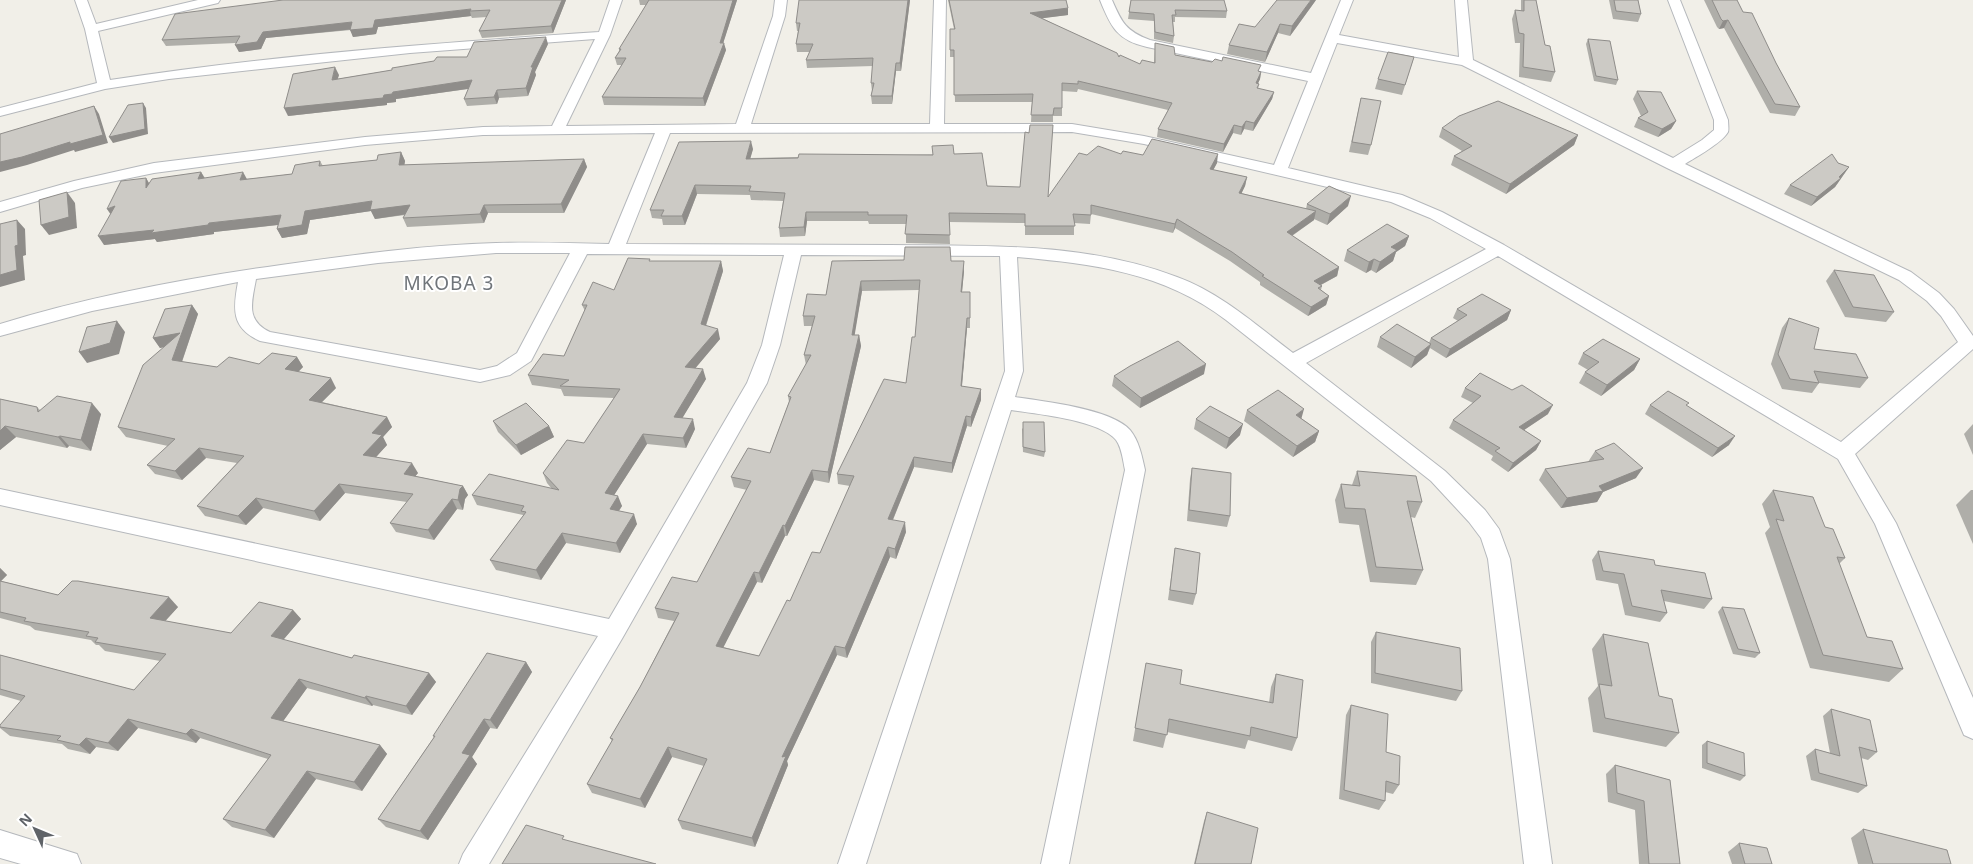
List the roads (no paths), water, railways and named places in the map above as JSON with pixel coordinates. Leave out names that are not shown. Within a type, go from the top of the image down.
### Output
[{"type":"street","points":[[81,0],[91,29],[104,86]]},
{"type":"street","points":[[91,29],[214,0]]},
{"type":"street","points":[[557,130],[604,36],[616,0]]},
{"type":"street","points":[[742,129],[778,16],[781,0]]},
{"type":"street","points":[[936,128],[940,0]]},
{"type":"street","points":[[1106,0],[1118,28],[1135,39],[1315,78]]},
{"type":"street","points":[[1279,171],[1347,0]]},
{"type":"street","points":[[1461,0],[1466,62]]},
{"type":"street","points":[[1672,164],[1707,143],[1721,131],[1721,120],[1674,0]]},
{"type":"street","points":[[0,112],[104,86],[169,75],[381,52],[604,36]]},
{"type":"street","points":[[1333,38],[1466,62],[1905,276],[1933,296],[1948,313],[1960,334],[1971,342],[1850,445],[1845,454]]},
{"type":"street","points":[[0,206],[79,184],[154,168],[365,141],[483,131],[664,129],[1072,128],[1095,131],[1396,198],[1413,204],[1498,249],[1845,454],[1885,523],[1973,727]]},
{"type":"street","points":[[616,248],[664,129]]},
{"type":"street","points":[[0,330],[43,316],[96,303],[248,274],[424,252],[496,248],[1008,251],[1068,256],[1112,264],[1171,282],[1193,290],[1221,308],[1438,476],[1477,516],[1491,535],[1500,559],[1538,864]]},
{"type":"street","points":[[248,274],[243,313],[246,323],[252,330],[266,337],[480,376],[496,374],[513,366],[524,357],[581,249]]},
{"type":"street","points":[[1292,362],[1498,249]]},
{"type":"street","points":[[474,864],[615,630],[757,383],[771,345],[794,250]]},
{"type":"street","points":[[852,864],[1014,371],[1008,251]]},
{"type":"street","points":[[1003,402],[1075,414],[1103,423],[1121,432],[1129,446],[1135,470],[1055,864]]},
{"type":"street","points":[[0,497],[615,630]]},
{"type":"street","points":[[0,844],[67,864]]},
{"type":"district","name":"MKOBA 3","points":[[449,283]]}]
